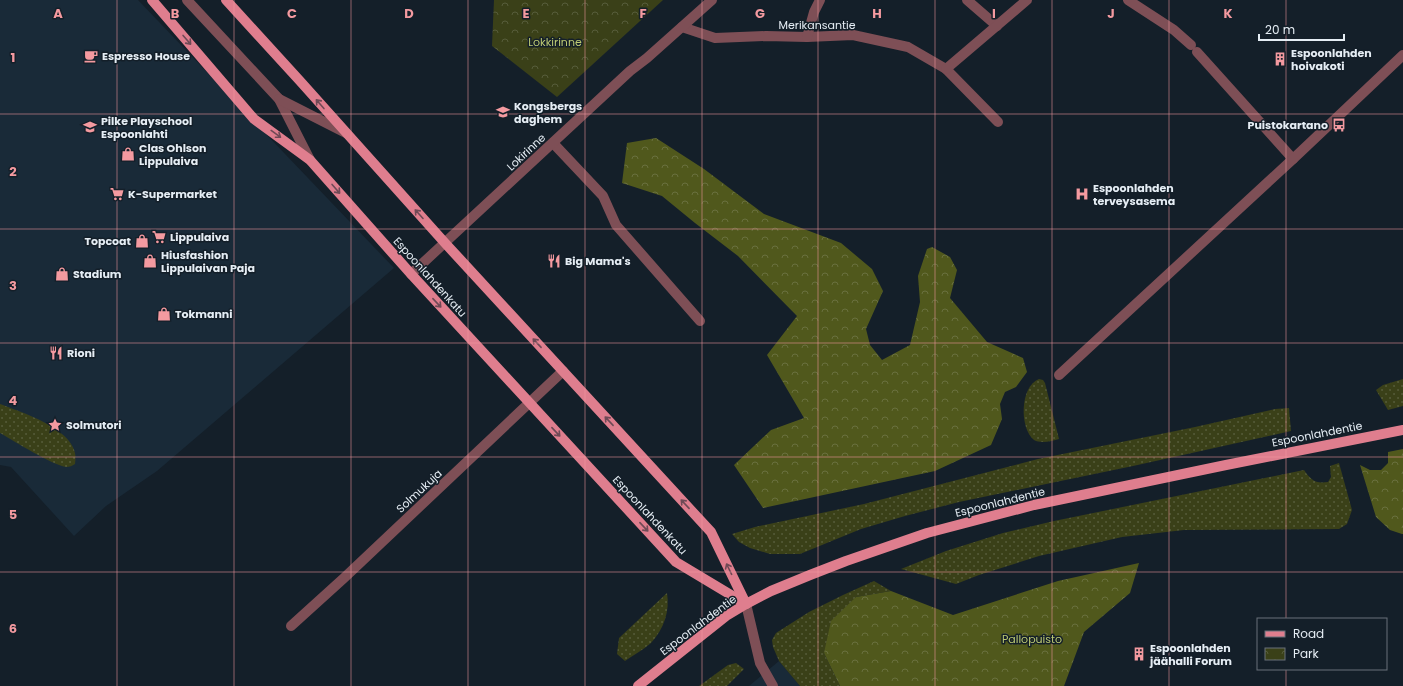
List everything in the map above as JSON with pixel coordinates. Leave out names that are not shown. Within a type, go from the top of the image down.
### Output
[{"type":"main road","name":"Espoonlahdenkatu","points":[[152,0],[254,119],[310,160],[411,274],[676,562],[746,604]]},
{"type":"main road","points":[[226,0],[445,243],[712,532],[746,604]]},
{"type":"main road","name":"Espoonlahdentie","points":[[638,686],[726,616],[746,604],[771,591],[817,572],[927,533],[1034,505],[1403,430]]},
{"type":"street","points":[[187,0],[279,99],[310,160]]},
{"type":"street","name":"Lokirinne","points":[[411,274],[630,71],[712,0]]},
{"type":"street","points":[[807,37],[814,12],[820,0]]},
{"type":"street","points":[[967,0],[997,26]]},
{"type":"street","points":[[946,69],[1027,0]]},
{"type":"street","points":[[1128,0],[1174,30],[1194,48],[1293,159]]},
{"type":"street","name":"Merikansantie","points":[[682,27],[715,38],[853,35],[908,47],[946,69],[998,122]]},
{"type":"street","points":[[1059,375],[1293,159],[1403,55]]},
{"type":"street","points":[[279,99],[346,133]]},
{"type":"street","points":[[554,143],[603,196],[616,225],[700,321]]},
{"type":"street","name":"Solmukuja","points":[[291,626],[344,578],[563,371]]},
{"type":"street","points":[[746,604],[760,663],[773,686]]},
{"type":"shaded area","name":"Lippulaiva","points":[[0,0],[138,0],[394,268],[157,471],[106,506],[74,536],[11,467],[0,465]]},
{"type":"shaded area","points":[[779,661],[800,686],[749,686]]},
{"type":"green space","name":"Lokkirinne","points":[[494,0],[663,0],[557,97],[492,46]]},
{"type":"green space","points":[[656,138],[704,169],[764,214],[841,243],[872,269],[883,291],[866,329],[870,345],[882,360],[910,345],[920,302],[918,276],[927,249],[932,247],[950,257],[957,270],[950,298],[987,342],[1023,358],[1027,372],[1016,387],[1005,392],[1000,404],[1002,419],[991,445],[935,471],[763,508],[734,465],[771,430],[804,418],[767,355],[797,316],[738,256],[662,196],[622,183],[627,143]]},
{"type":"green space","points":[[1039,379],[1043,380],[1045,383],[1059,439],[1046,442],[1034,440],[1029,434],[1024,417],[1025,398],[1028,390],[1033,383]]},
{"type":"green space","points":[[1403,379],[1403,406],[1388,410],[1376,390],[1383,385]]},
{"type":"green space","points":[[0,404],[36,418],[61,433],[70,442],[75,452],[75,464],[67,467],[59,465],[0,433]]},
{"type":"green space","points":[[1289,408],[1291,431],[959,502],[861,529],[800,554],[770,554],[750,548],[739,542],[732,534],[755,527],[864,504],[1038,459],[1275,409]]},
{"type":"green space","points":[[1403,449],[1402,534],[1390,530],[1376,517],[1360,465],[1370,470],[1381,470],[1388,463],[1388,452]]},
{"type":"green space","points":[[1339,463],[1352,510],[1347,524],[1339,529],[1184,530],[1122,537],[1039,556],[956,584],[901,569],[946,551],[1003,533],[1054,521],[1304,470],[1317,482],[1328,482],[1331,477],[1330,466]]},
{"type":"green space","name":"Pallopuisto","points":[[1139,563],[1130,593],[1084,632],[1064,686],[840,686],[824,653],[831,621],[856,597],[891,591],[953,615],[1058,581]]},
{"type":"green space","points":[[874,581],[891,591],[856,597],[824,653],[840,686],[800,686],[779,661],[773,647],[772,640],[776,633],[809,612]]},
{"type":"green space","points":[[667,593],[667,613],[663,626],[656,638],[645,648],[625,661],[617,654],[619,638]]},
{"type":"green space","points":[[736,663],[744,669],[727,686],[699,686],[728,665]]},
{"type":"place","name":"Espresso House","points":[[91,56]]},
{"type":"place","name":"Espoonlahden hoivakoti","points":[[1280,59]]},
{"type":"place","name":"Kongsbergs daghem","points":[[503,112]]},
{"type":"place","name":"Puistokartano","points":[[1339,125]]},
{"type":"place","name":"Pilke Playschool Espoonlahti","points":[[90,127]]},
{"type":"place","name":"Clas Ohlson Lippulaiva","points":[[128,154]]},
{"type":"place","name":"K-Supermarket","points":[[117,194]]},
{"type":"place","name":"Espoonlahden terveysasema","points":[[1082,194]]},
{"type":"place","name":"Lippulaiva","points":[[159,237]]},
{"type":"place","name":"Topcoat","points":[[142,241]]},
{"type":"place","name":"Hiusfashion Lippulaivan Paja","points":[[150,261]]},
{"type":"place","name":"Big Mama's","points":[[554,261]]},
{"type":"place","name":"Stadium","points":[[62,274]]},
{"type":"place","name":"Tokmanni","points":[[164,314]]},
{"type":"place","name":"Rioni","points":[[56,353]]},
{"type":"place","name":"Solmutori","points":[[55,425]]},
{"type":"place","name":"Espoonlahden jäähalli Forum","points":[[1139,654]]}]
